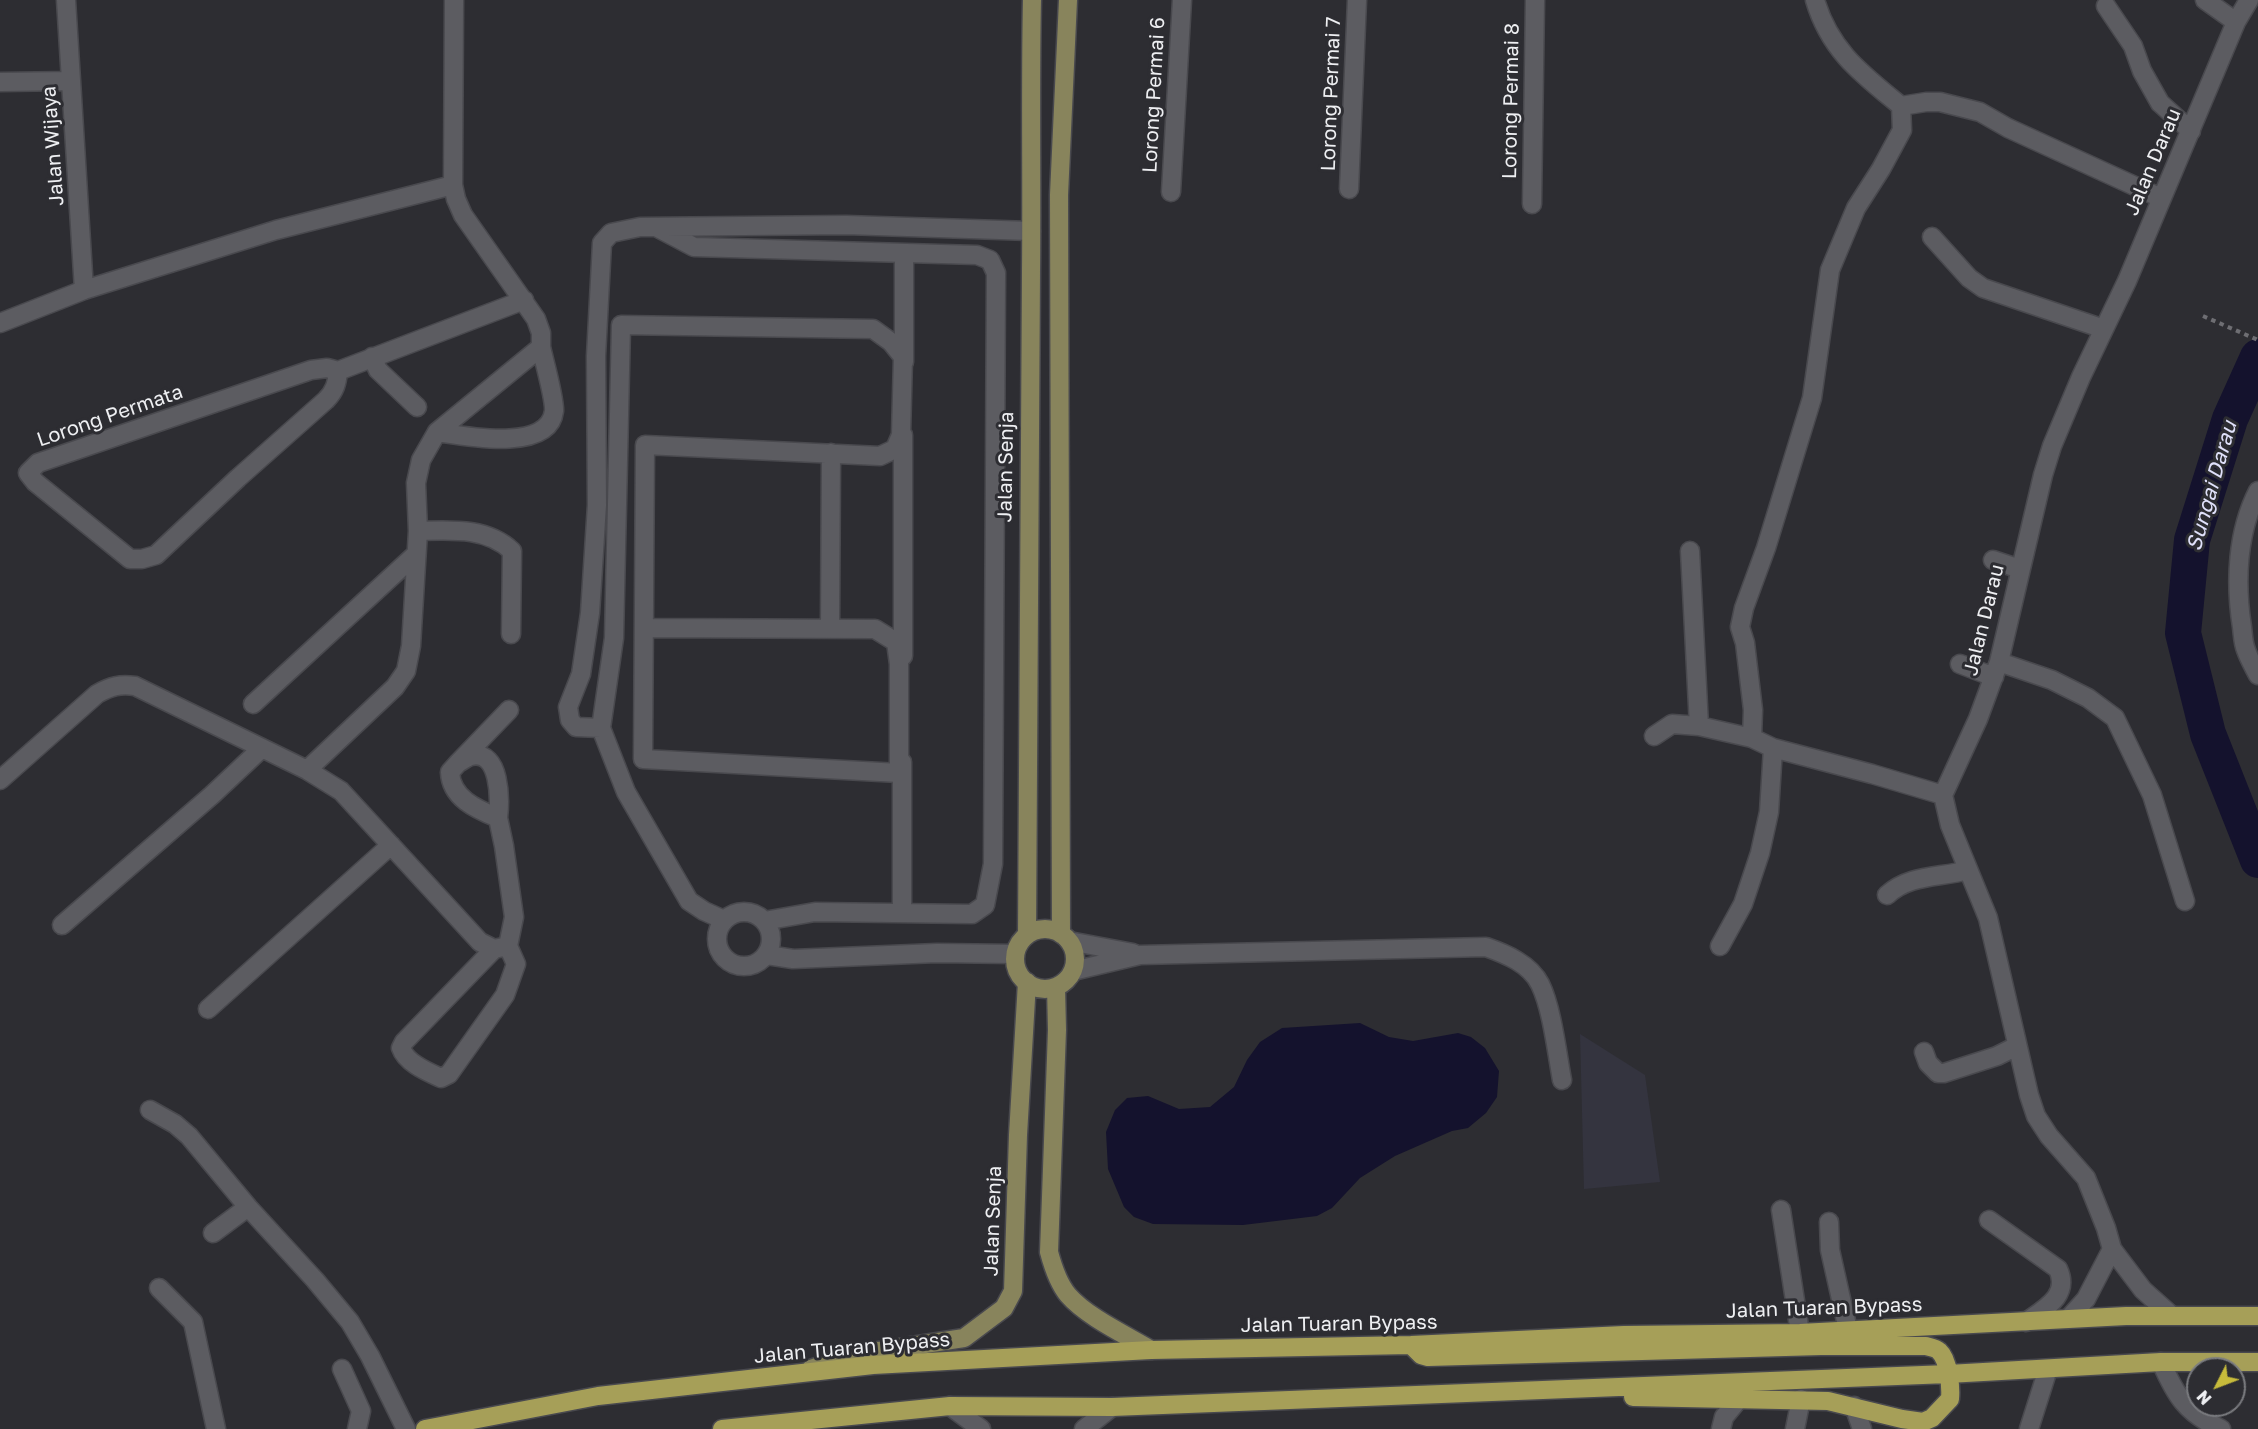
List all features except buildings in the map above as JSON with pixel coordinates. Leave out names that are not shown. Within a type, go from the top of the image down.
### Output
[{"type":"highway","name":"Jalan Tuaran Bypass","points":[[425,1429],[598,1396],[873,1365],[1151,1350],[1410,1345],[1624,1335],[1800,1333],[2170,1315],[2258,1316]]},
{"type":"highway","points":[[1410,1345],[1421,1355],[1428,1357],[1912,1345],[1939,1350],[1948,1374],[1950,1399],[1924,1426],[1854,1406],[1801,1399],[1642,1398],[1546,1390]]},
{"type":"highway","points":[[722,1429],[950,1406],[1112,1407],[1948,1374],[2161,1362],[2258,1362]]},
{"type":"main road","name":"Jalan Senja","points":[[1027,934],[1032,0]]},
{"type":"main road","points":[[1027,982],[1041,988],[1056,987],[1063,983],[1073,971],[1075,955],[1065,937],[1059,195],[1068,0]]},
{"type":"main road","points":[[1015,954],[1027,934],[1044,929],[1065,937]]},
{"type":"main road","name":"Jalan Senja","points":[[795,1374],[847,1356],[964,1338],[1004,1308],[1013,1291],[1018,1135],[1027,982],[1017,970],[1015,954]]},
{"type":"main road","points":[[1056,987],[1057,1041],[1049,1252],[1056,1274],[1069,1295],[1090,1312],[1151,1350]]},
{"type":"street","name":"Jalan Wijaya","points":[[66,0],[84,290]]},
{"type":"street","points":[[436,432],[486,440],[531,436],[550,424],[554,410],[541,347],[541,333],[536,319],[463,215],[456,199],[453,185],[454,0]]},
{"type":"street","name":"Lorong Permai 6","points":[[1171,192],[1182,0]]},
{"type":"street","name":"Lorong Permai 7","points":[[1349,189],[1357,0]]},
{"type":"street","name":"Lorong Permai 8","points":[[1532,204],[1535,0]]},
{"type":"street","points":[[1752,738],[1754,710],[1740,627],[1744,608],[1766,548],[1812,398],[1830,270],[1856,208],[1902,130],[1901,106],[1855,68],[1836,46],[1815,0]]},
{"type":"street","points":[[2205,0],[2236,22]]},
{"type":"street","name":"Jalan Darau","points":[[1943,795],[1968,744],[1996,670],[2052,446],[2081,377],[2127,281],[2236,22],[2249,0]]},
{"type":"street","points":[[2106,6],[2133,46],[2142,71],[2160,102],[2191,130]]},
{"type":"street","points":[[0,82],[71,81]]},
{"type":"street","points":[[1901,106],[1940,102],[1980,112],[2008,128],[2161,198]]},
{"type":"street","points":[[0,323],[84,290],[276,230],[453,185]]},
{"type":"street","points":[[601,728],[576,727],[570,720],[568,707],[581,674],[590,613],[597,505],[596,356],[602,243],[611,233],[640,227],[846,225],[1031,231]]},
{"type":"street","points":[[656,227],[694,247],[977,255],[990,260],[996,273],[993,864],[985,905],[972,914],[815,912],[764,921]]},
{"type":"street","points":[[1932,237],[1969,278],[1983,288],[2104,329]]},
{"type":"street","points":[[902,913],[904,253]]},
{"type":"street","name":"Lorong Permata","points":[[338,371],[337,384],[326,400],[156,555],[142,560],[130,559],[35,482],[28,473],[38,463],[311,370],[327,368],[338,371],[524,300]]},
{"type":"street","points":[[644,628],[875,629],[896,642],[899,773],[643,759],[645,445],[880,456],[895,449],[901,435],[903,357],[891,342],[873,329],[621,326],[614,638],[601,728],[626,792],[689,901],[724,920]]},
{"type":"street","points":[[308,770],[394,687],[406,671],[411,646],[418,531],[416,483],[420,460],[436,432],[541,347]]},
{"type":"street","points":[[372,357],[378,370],[417,407]]},
{"type":"street","points":[[830,629],[831,453]]},
{"type":"street","points":[[2258,491],[2246,519],[2238,571],[2238,604],[2245,649],[2258,675]]},
{"type":"street","points":[[418,531],[455,530],[485,535],[500,540],[512,551],[511,634]]},
{"type":"street","points":[[1690,551],[1699,726]]},
{"type":"street","points":[[253,704],[416,554]]},
{"type":"street","points":[[1993,560],[2020,569]]},
{"type":"street","points":[[1960,664],[2052,680],[2088,698],[2115,718],[2152,795],[2185,901]]},
{"type":"street","points":[[581,674],[607,680]]},
{"type":"street","points":[[0,780],[97,694],[110,687],[121,685],[135,686],[308,770],[341,791],[480,942],[501,948],[516,964],[505,995],[445,1078],[423,1069],[403,1054],[401,1048],[404,1042],[501,948],[513,917],[498,818],[500,795],[495,771],[486,760],[480,757],[472,756],[458,763]]},
{"type":"street","points":[[498,818],[476,809],[457,792],[450,782],[450,772],[509,710]]},
{"type":"street","points":[[1654,736],[1672,724],[1699,726],[1752,738],[1773,748],[1943,795],[1950,825],[1988,918],[2017,1046],[2036,1116],[2049,1136],[2086,1178],[2112,1249],[2143,1290],[2170,1315]]},
{"type":"street","points":[[62,925],[212,795],[262,748]]},
{"type":"street","points":[[1720,946],[1743,904],[1760,853],[1770,812],[1773,748]]},
{"type":"street","points":[[208,1009],[391,846]]},
{"type":"street","points":[[1887,895],[1897,886],[1913,880],[1952,875],[1968,870]]},
{"type":"street","points":[[740,912],[757,915],[769,929],[771,938],[767,955],[760,961],[743,967],[727,961],[721,954],[716,936],[724,920],[740,912]]},
{"type":"street","points":[[1065,937],[1140,955]]},
{"type":"street","points":[[1073,971],[1140,955],[1486,947],[1507,955],[1524,966],[1539,983],[1547,1007],[1562,1080]]},
{"type":"street","points":[[767,955],[793,959],[937,953],[1015,954]]},
{"type":"street","points":[[1924,1052],[1928,1063],[1938,1073],[1944,1073],[1997,1056],[2017,1046]]},
{"type":"street","points":[[150,1110],[175,1124],[189,1136],[248,1207],[350,1322],[370,1356],[406,1429]]},
{"type":"street","points":[[213,1233],[248,1207]]},
{"type":"street","points":[[1781,1210],[1800,1333]]},
{"type":"street","points":[[1989,1220],[2058,1269],[2063,1279],[2062,1290],[2046,1309],[2026,1322]]},
{"type":"street","points":[[1829,1222],[1830,1250],[1848,1330]]},
{"type":"street","points":[[2068,1319],[2086,1299],[2112,1249]]},
{"type":"street","points":[[159,1288],[193,1322],[216,1429]]},
{"type":"street","points":[[2161,1362],[2174,1393],[2201,1420],[2221,1429]]},
{"type":"street","points":[[342,1369],[361,1411],[357,1429]]},
{"type":"street","points":[[2029,1429],[2048,1369]]},
{"type":"street","points":[[1795,1429],[1801,1399]]},
{"type":"street","points":[[1721,1429],[1724,1417],[1738,1400]]},
{"type":"street","points":[[950,1406],[981,1429]]},
{"type":"street","points":[[1854,1406],[1862,1429]]},
{"type":"street","points":[[1083,1429],[1112,1407]]},
{"type":"path","points":[[2203,316],[2258,340]]},
{"type":"shaded area","points":[[1360,1023],[1389,1037],[1413,1041],[1458,1033],[1471,1037],[1485,1048],[1499,1071],[1497,1097],[1486,1113],[1468,1128],[1452,1131],[1395,1156],[1360,1178],[1332,1208],[1317,1216],[1243,1225],[1153,1224],[1134,1217],[1124,1207],[1108,1169],[1106,1132],[1115,1110],[1127,1098],[1148,1096],[1179,1109],[1210,1107],[1234,1087],[1247,1060],[1260,1042],[1282,1028]]},
{"type":"shaded area","points":[[1580,1034],[1645,1075],[1660,1182],[1584,1189]]},
{"type":"waterway","name":"Sungai Darau","points":[[2258,357],[2230,419],[2192,540],[2183,633],[2208,734],[2258,860]]}]
